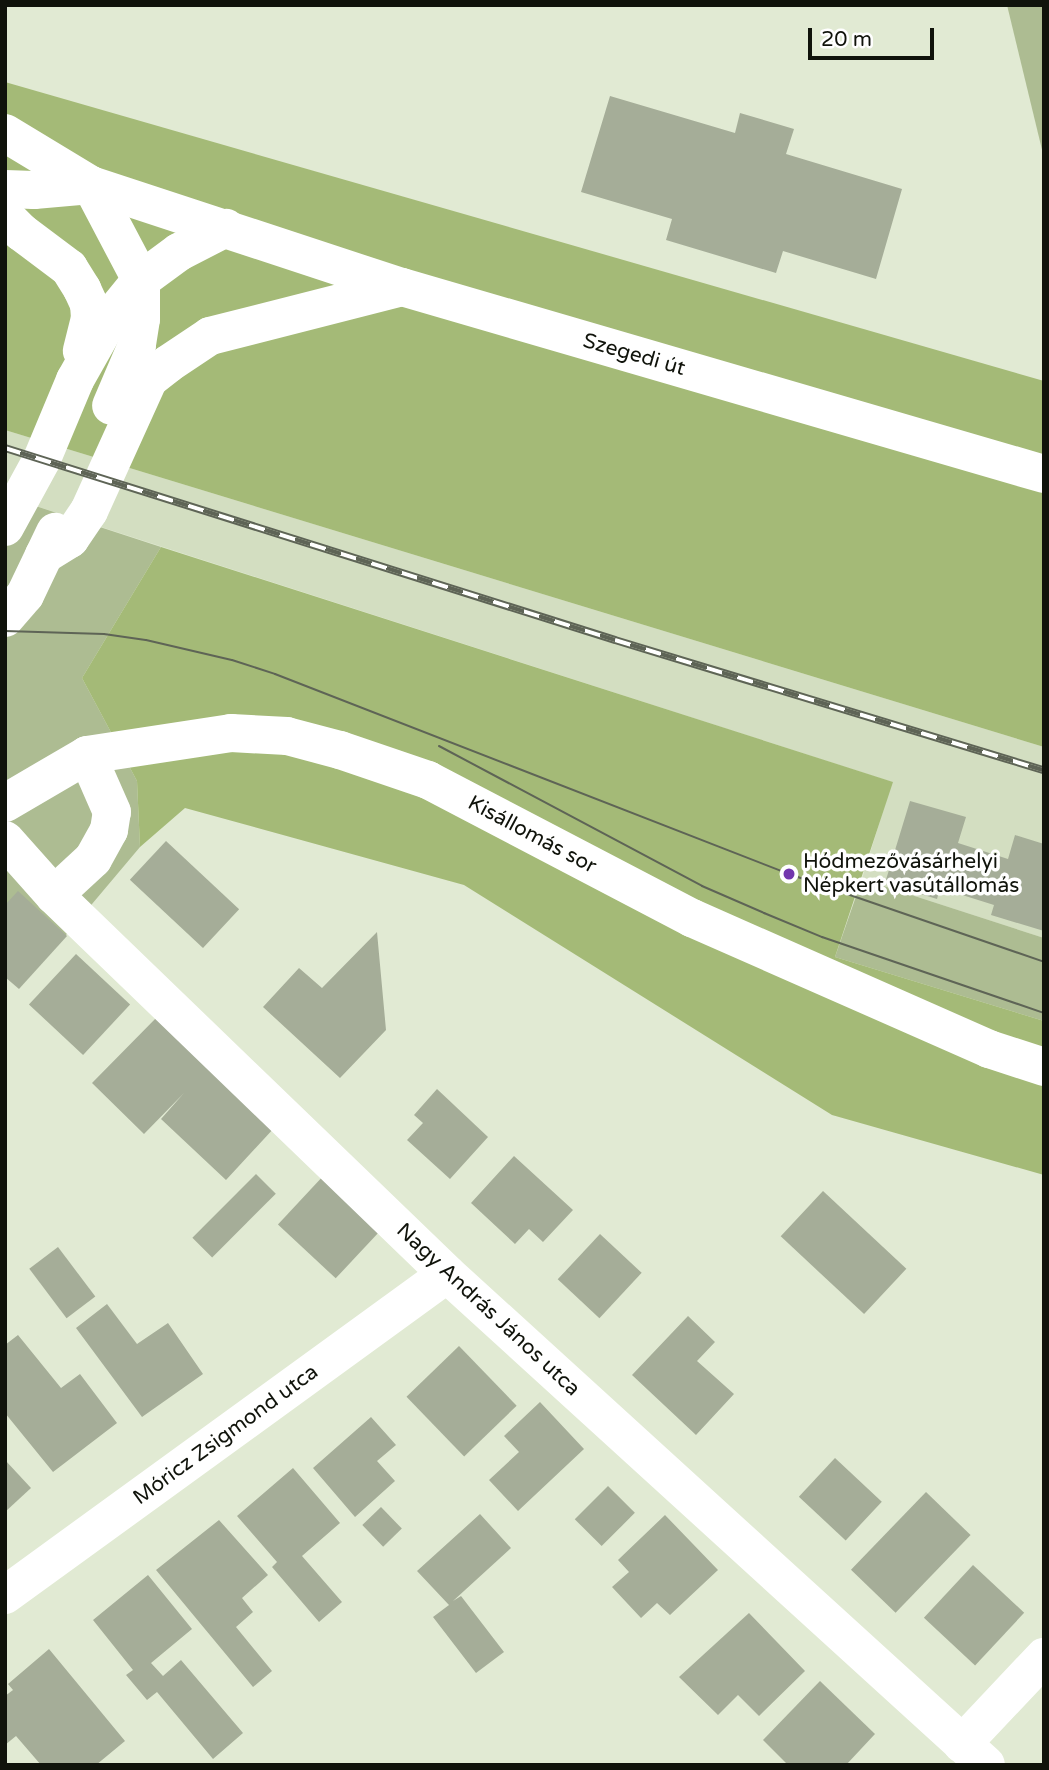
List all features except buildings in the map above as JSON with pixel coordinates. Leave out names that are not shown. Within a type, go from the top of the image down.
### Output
[{"type":"street","points":[[5,134],[91,185],[141,280],[141,319],[136,345],[83,472],[44,555],[24,595],[5,618]]},
{"type":"street","points":[[5,189],[91,185]]},
{"type":"street","name":"Szegedi út","points":[[91,185],[402,287],[1044,474]]},
{"type":"street","points":[[5,216],[21,232],[69,268],[86,296],[90,318],[75,380]]},
{"type":"street","points":[[5,527],[42,459],[75,380],[110,318],[141,280],[179,252],[226,228]]},
{"type":"street","points":[[44,555],[70,539],[89,511],[149,379],[168,364],[210,336],[402,287]]},
{"type":"street","name":"Kisállomás sor","points":[[5,803],[87,755],[231,733],[288,736],[340,750],[428,780],[692,918],[989,1049],[1044,1067]]},
{"type":"street","points":[[54,895],[93,859],[109,830],[112,812],[87,755]]},
{"type":"street","name":"Nagy András János utca","points":[[5,840],[54,895],[447,1274],[973,1758]]},
{"type":"street","name":"Móricz Zsigmond utca","points":[[5,1595],[447,1274]]},
{"type":"street","points":[[973,1758],[1044,1657]]},
{"type":"shaded area","points":[[1007,5],[1044,5],[1044,158]]},
{"type":"shaded area","points":[[5,430],[1044,747],[1044,938],[862,879],[892,782],[5,496]]},
{"type":"shaded area","points":[[5,496],[161,547],[82,678],[137,781],[140,847],[55,948],[5,902]]},
{"type":"shaded area","points":[[862,879],[1044,938],[1044,1021],[835,957]]},
{"type":"green space","points":[[5,82],[1044,381],[1044,747],[5,430]]},
{"type":"green space","points":[[161,547],[893,782],[835,957],[1044,1021],[1044,1175],[832,1115],[464,885],[185,808],[140,847],[137,781],[82,678]]},
{"type":"tram line","points":[[5,631],[104,634],[146,640],[232,660],[275,674],[789,874],[1044,962]]},
{"type":"tram line","points":[[439,746],[702,886],[822,937],[1044,1013]]},
{"type":"railway","points":[[5,448],[615,640],[1044,770]]},
{"type":"place","name":"Hódmezővásárhelyi Népkert vasútállomás","points":[[789,874]]}]
